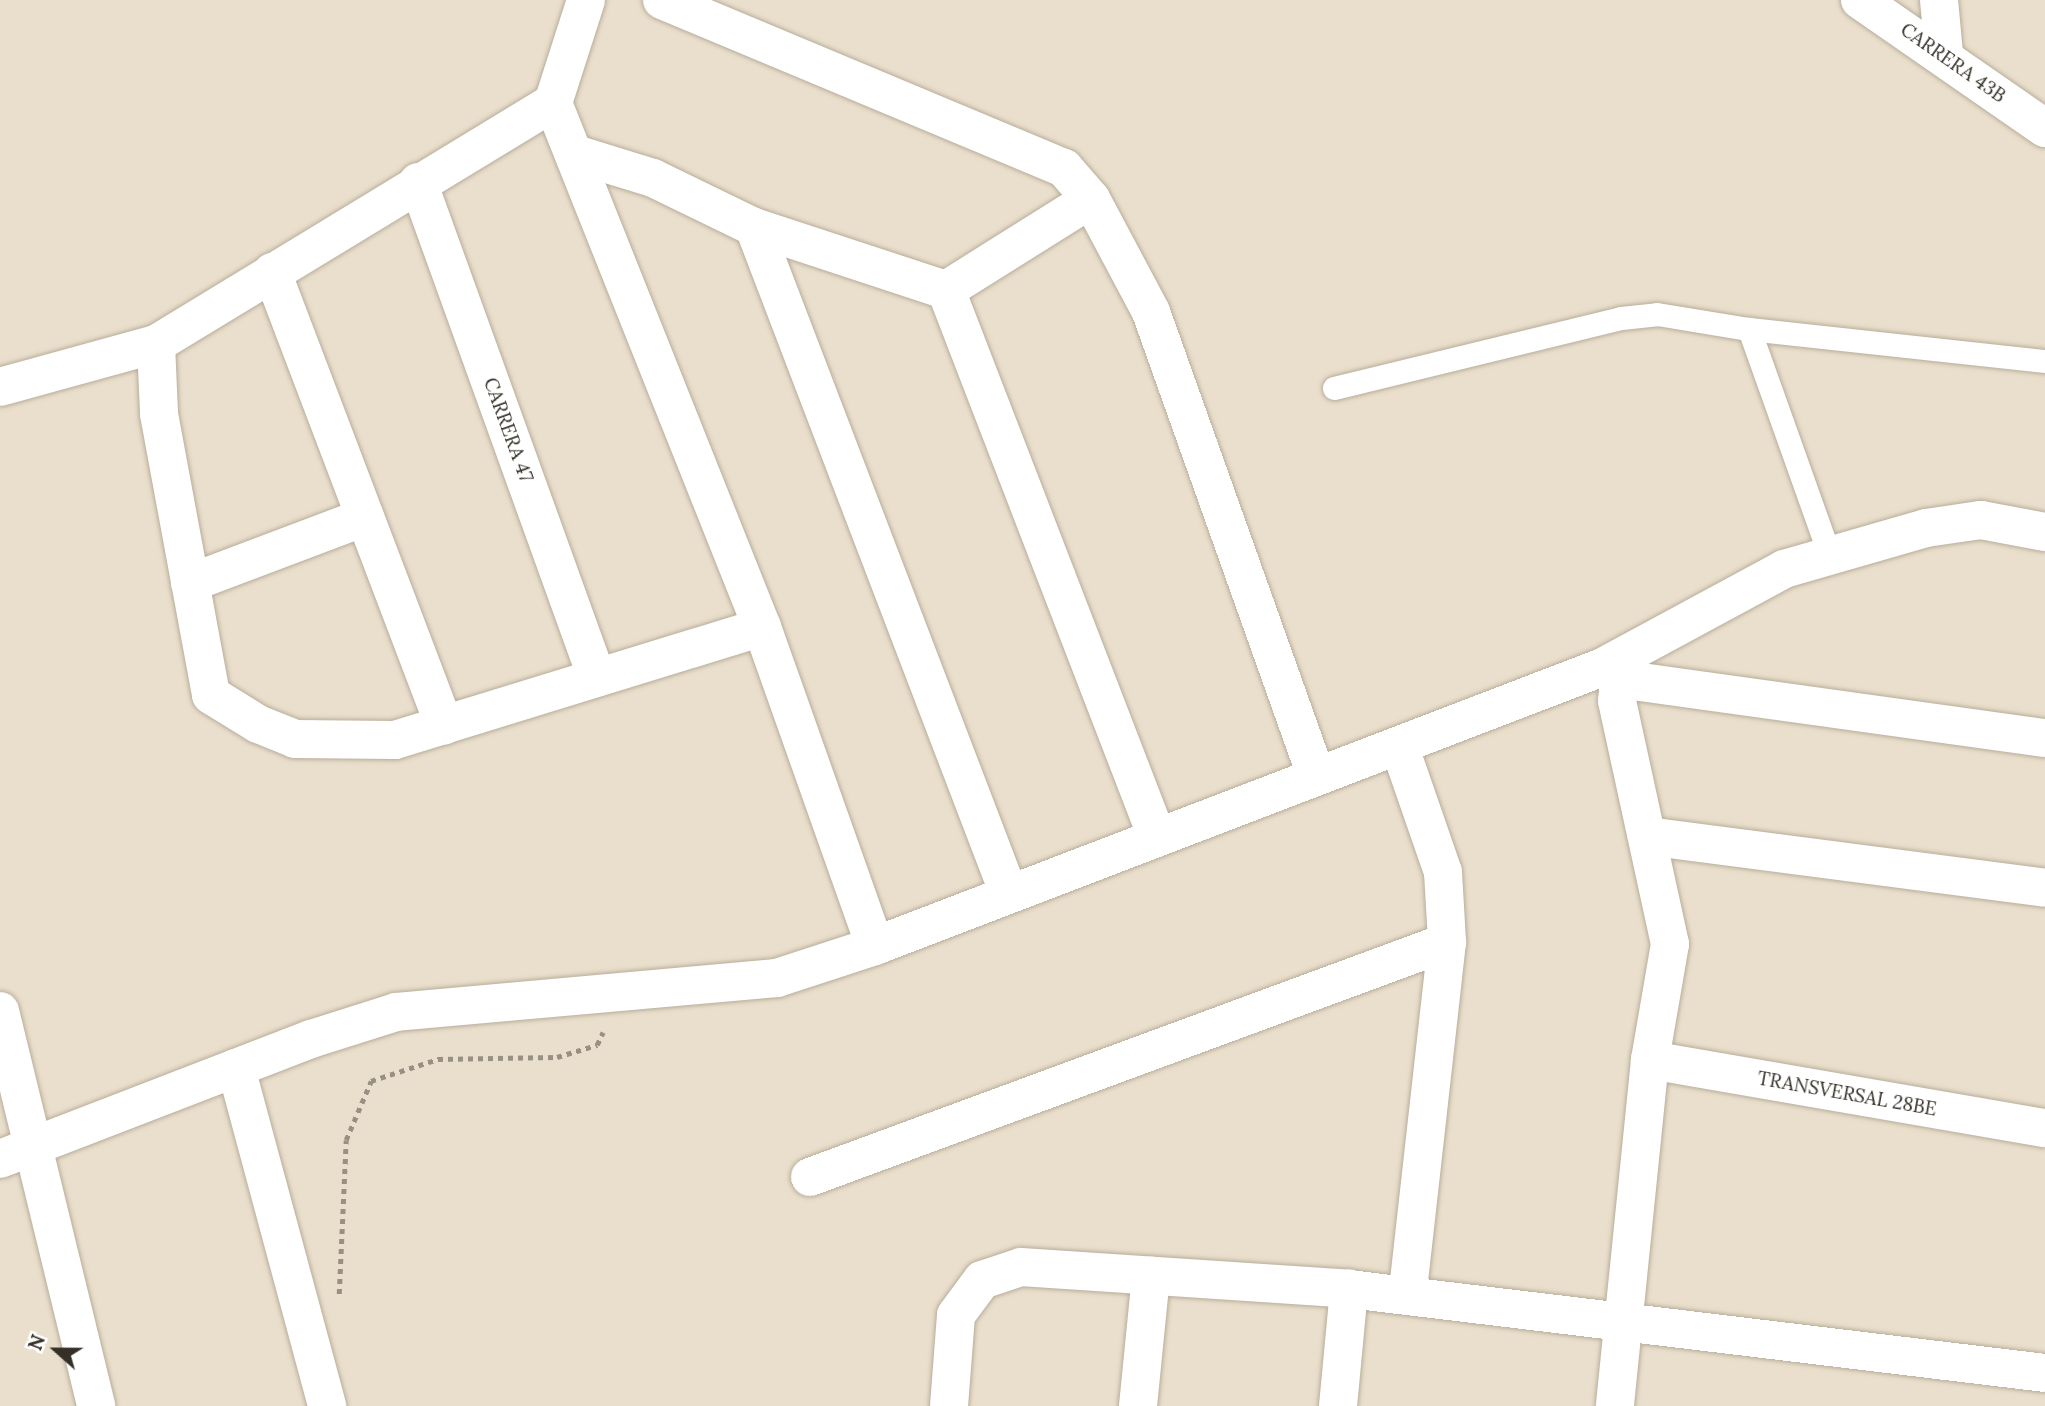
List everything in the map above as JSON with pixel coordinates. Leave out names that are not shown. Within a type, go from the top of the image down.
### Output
[{"type":"street","points":[[0,387],[156,344],[418,182],[553,103],[586,0]]},
{"type":"street","points":[[662,0],[1064,169],[1091,199],[1151,312],[1316,776]]},
{"type":"street","name":"CARRERA 43B","points":[[1860,0],[1944,54],[2045,128]]},
{"type":"street","points":[[1939,0],[1944,54]]},
{"type":"street","points":[[553,103],[576,154],[762,627],[876,946]]},
{"type":"street","points":[[576,154],[653,178],[754,227],[946,290]]},
{"type":"street","name":"CARRERA 47","points":[[418,182],[597,678]]},
{"type":"street","points":[[946,290],[1091,199]]},
{"type":"street","points":[[754,227],[1009,894]]},
{"type":"street","points":[[272,272],[444,725]]},
{"type":"street","points":[[946,290],[1157,837]]},
{"type":"street","points":[[156,344],[159,414],[211,695],[258,724],[295,738],[396,740],[762,627]]},
{"type":"street","points":[[190,583],[365,517]]},
{"type":"street","points":[[16,1152],[236,1068],[396,1012],[637,987],[777,978],[876,946],[1316,776],[1611,673],[1784,569],[1926,528],[1981,520],[2045,531]]},
{"type":"street","points":[[1611,673],[2045,738]]},
{"type":"street","points":[[1611,673],[1670,944],[1650,1060],[1621,1320],[1615,1406]]},
{"type":"street","points":[[1400,748],[1443,872],[1447,942],[1407,1296]]},
{"type":"street","points":[[1647,836],[2045,888]]},
{"type":"street","points":[[810,1177],[1447,942]]},
{"type":"street","points":[[0,1011],[16,1152],[96,1406]]},
{"type":"street","name":"TRANSVERSAL 28BE","points":[[1650,1060],[2045,1128]]},
{"type":"street","points":[[236,1068],[327,1406]]},
{"type":"street","points":[[949,1406],[956,1315],[982,1280],[1021,1267],[1349,1289],[2045,1373]]},
{"type":"street","points":[[1138,1406],[1152,1276]]},
{"type":"street","points":[[1338,1406],[1349,1289]]},
{"type":"lane","points":[[1334,388],[1621,318],[1657,314],[1749,329],[2045,361]]},
{"type":"lane","points":[[1749,329],[1829,554]]},
{"type":"path","points":[[338,1308],[346,1140],[371,1082],[438,1059],[557,1056],[597,1045],[607,1020],[637,987]]}]
